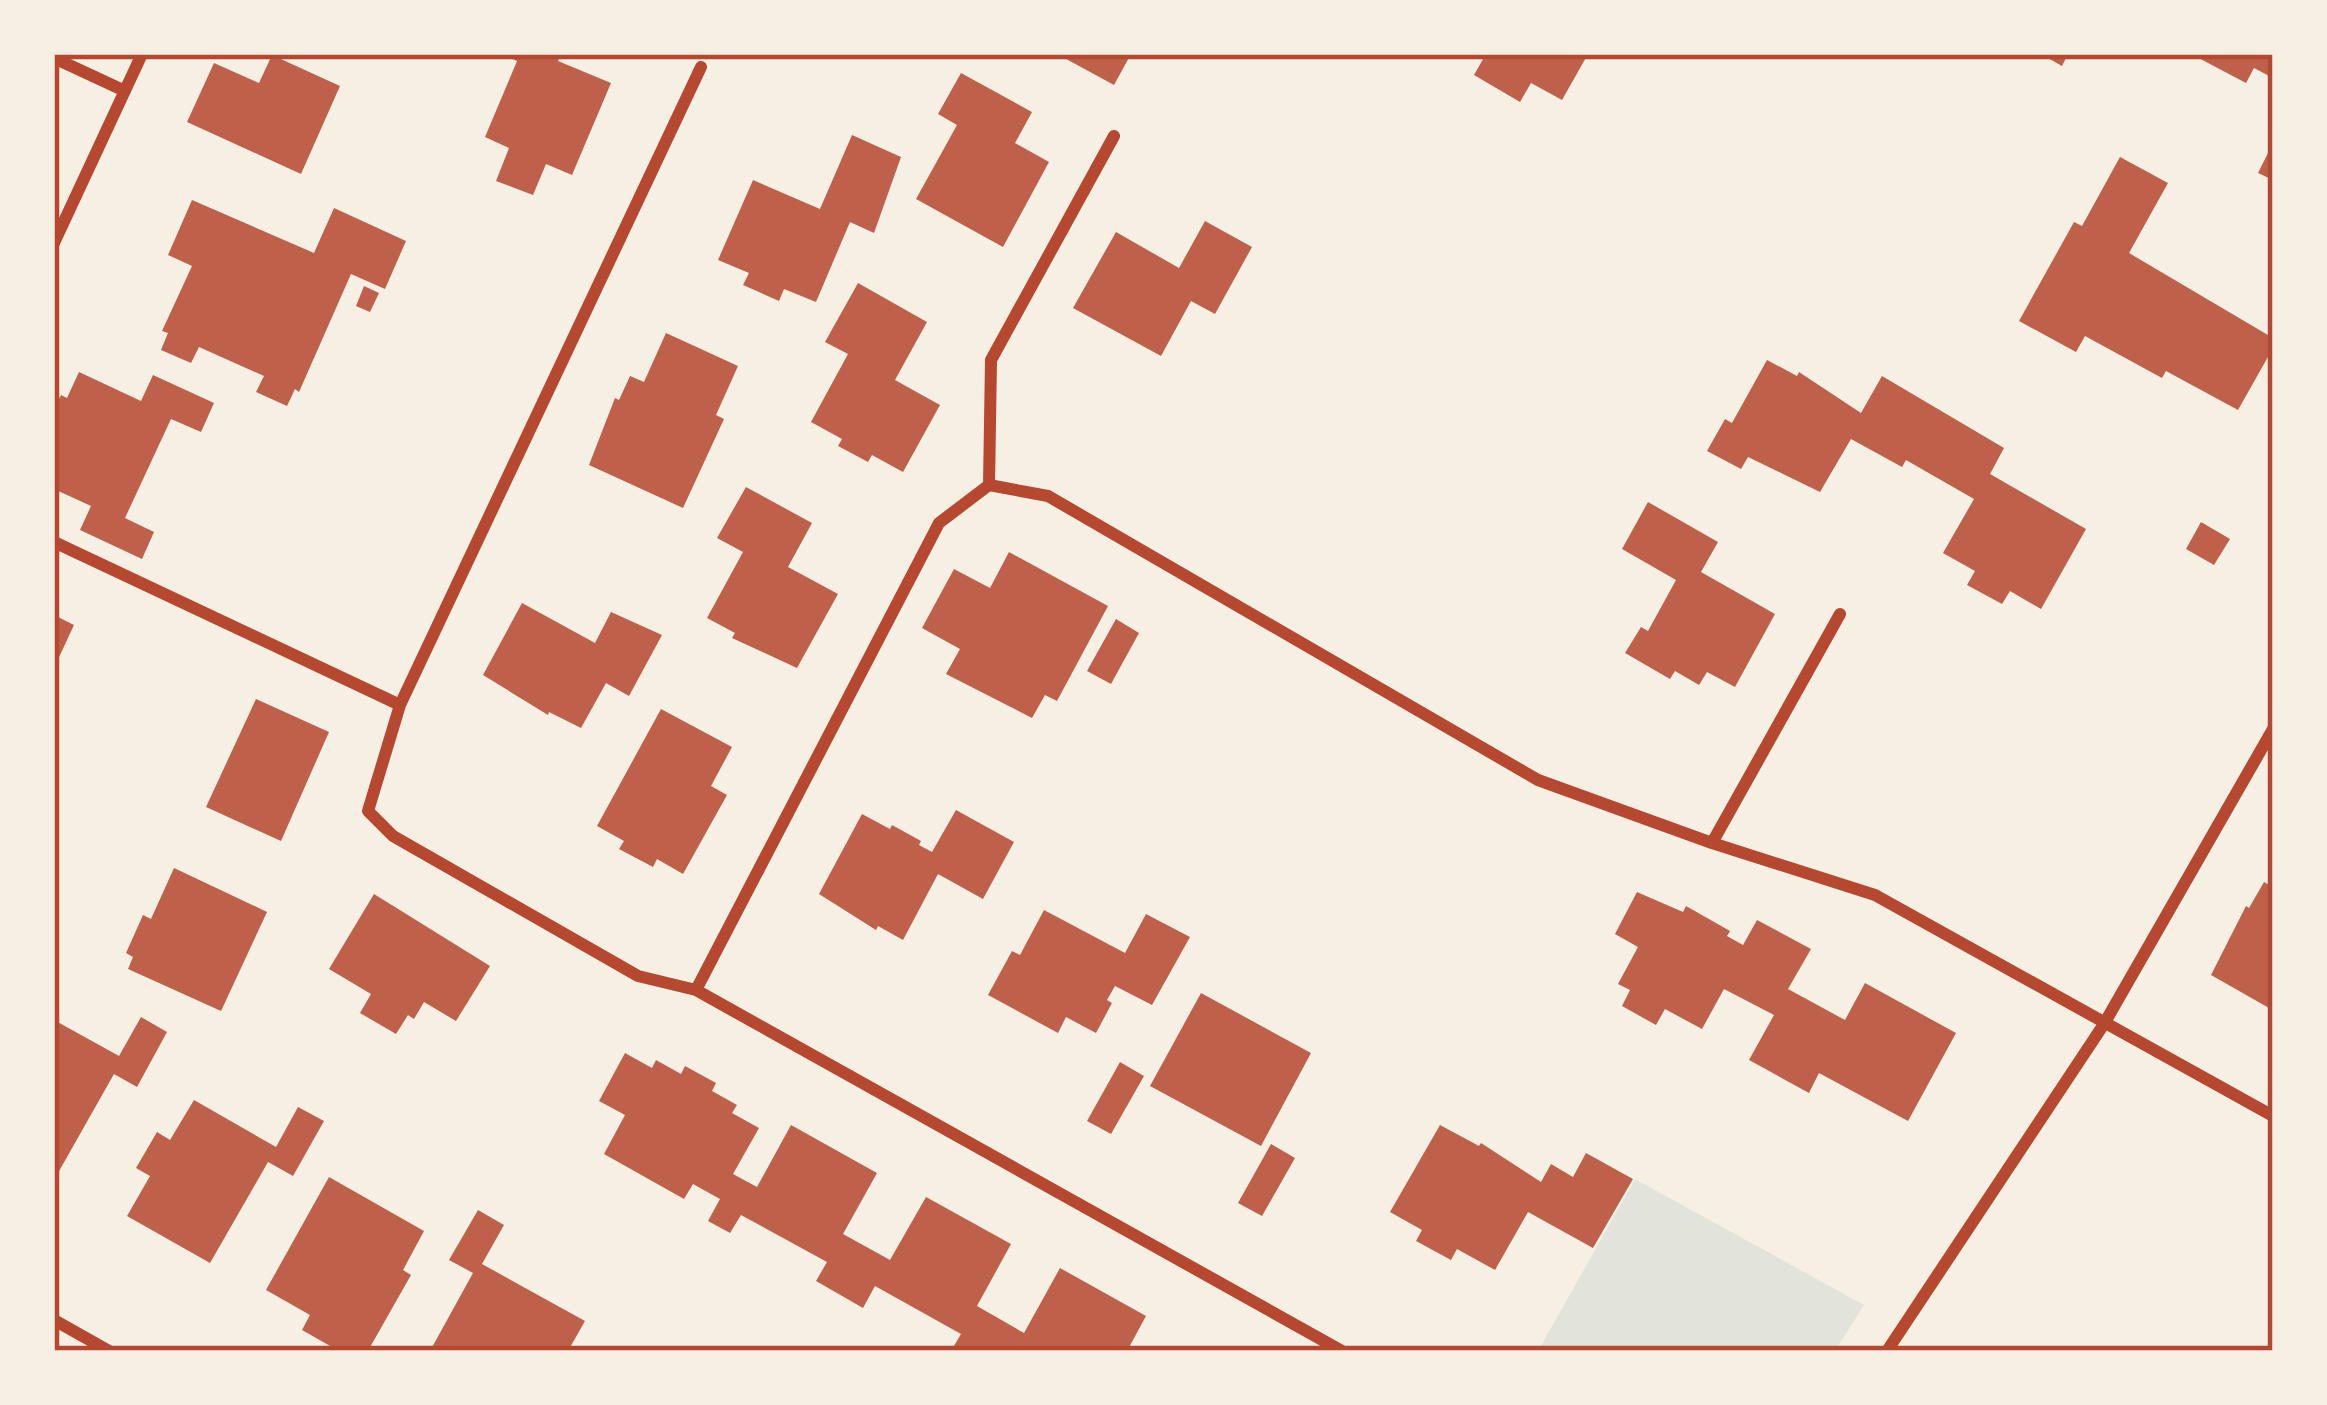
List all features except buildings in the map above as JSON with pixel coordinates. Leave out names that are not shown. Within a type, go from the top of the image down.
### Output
[{"type":"street","points":[[54,243],[142,54]]},
{"type":"street","points":[[54,58],[125,91]]},
{"type":"street","points":[[701,67],[400,704],[368,811],[393,836],[638,976],[696,990],[1342,1351]]},
{"type":"street","points":[[989,485],[991,360],[1114,136]]},
{"type":"street","points":[[696,990],[939,523],[989,485],[1048,496],[1538,780],[1875,895],[2273,1116]]},
{"type":"street","points":[[54,542],[400,704]]},
{"type":"street","points":[[1712,843],[1840,614]]},
{"type":"street","points":[[1887,1351],[2104,1024],[2273,729]]},
{"type":"street","points":[[54,1320],[109,1351]]},
{"type":"shaded area","points":[[1635,1179],[1864,1305],[1835,1351],[1538,1351]]}]
